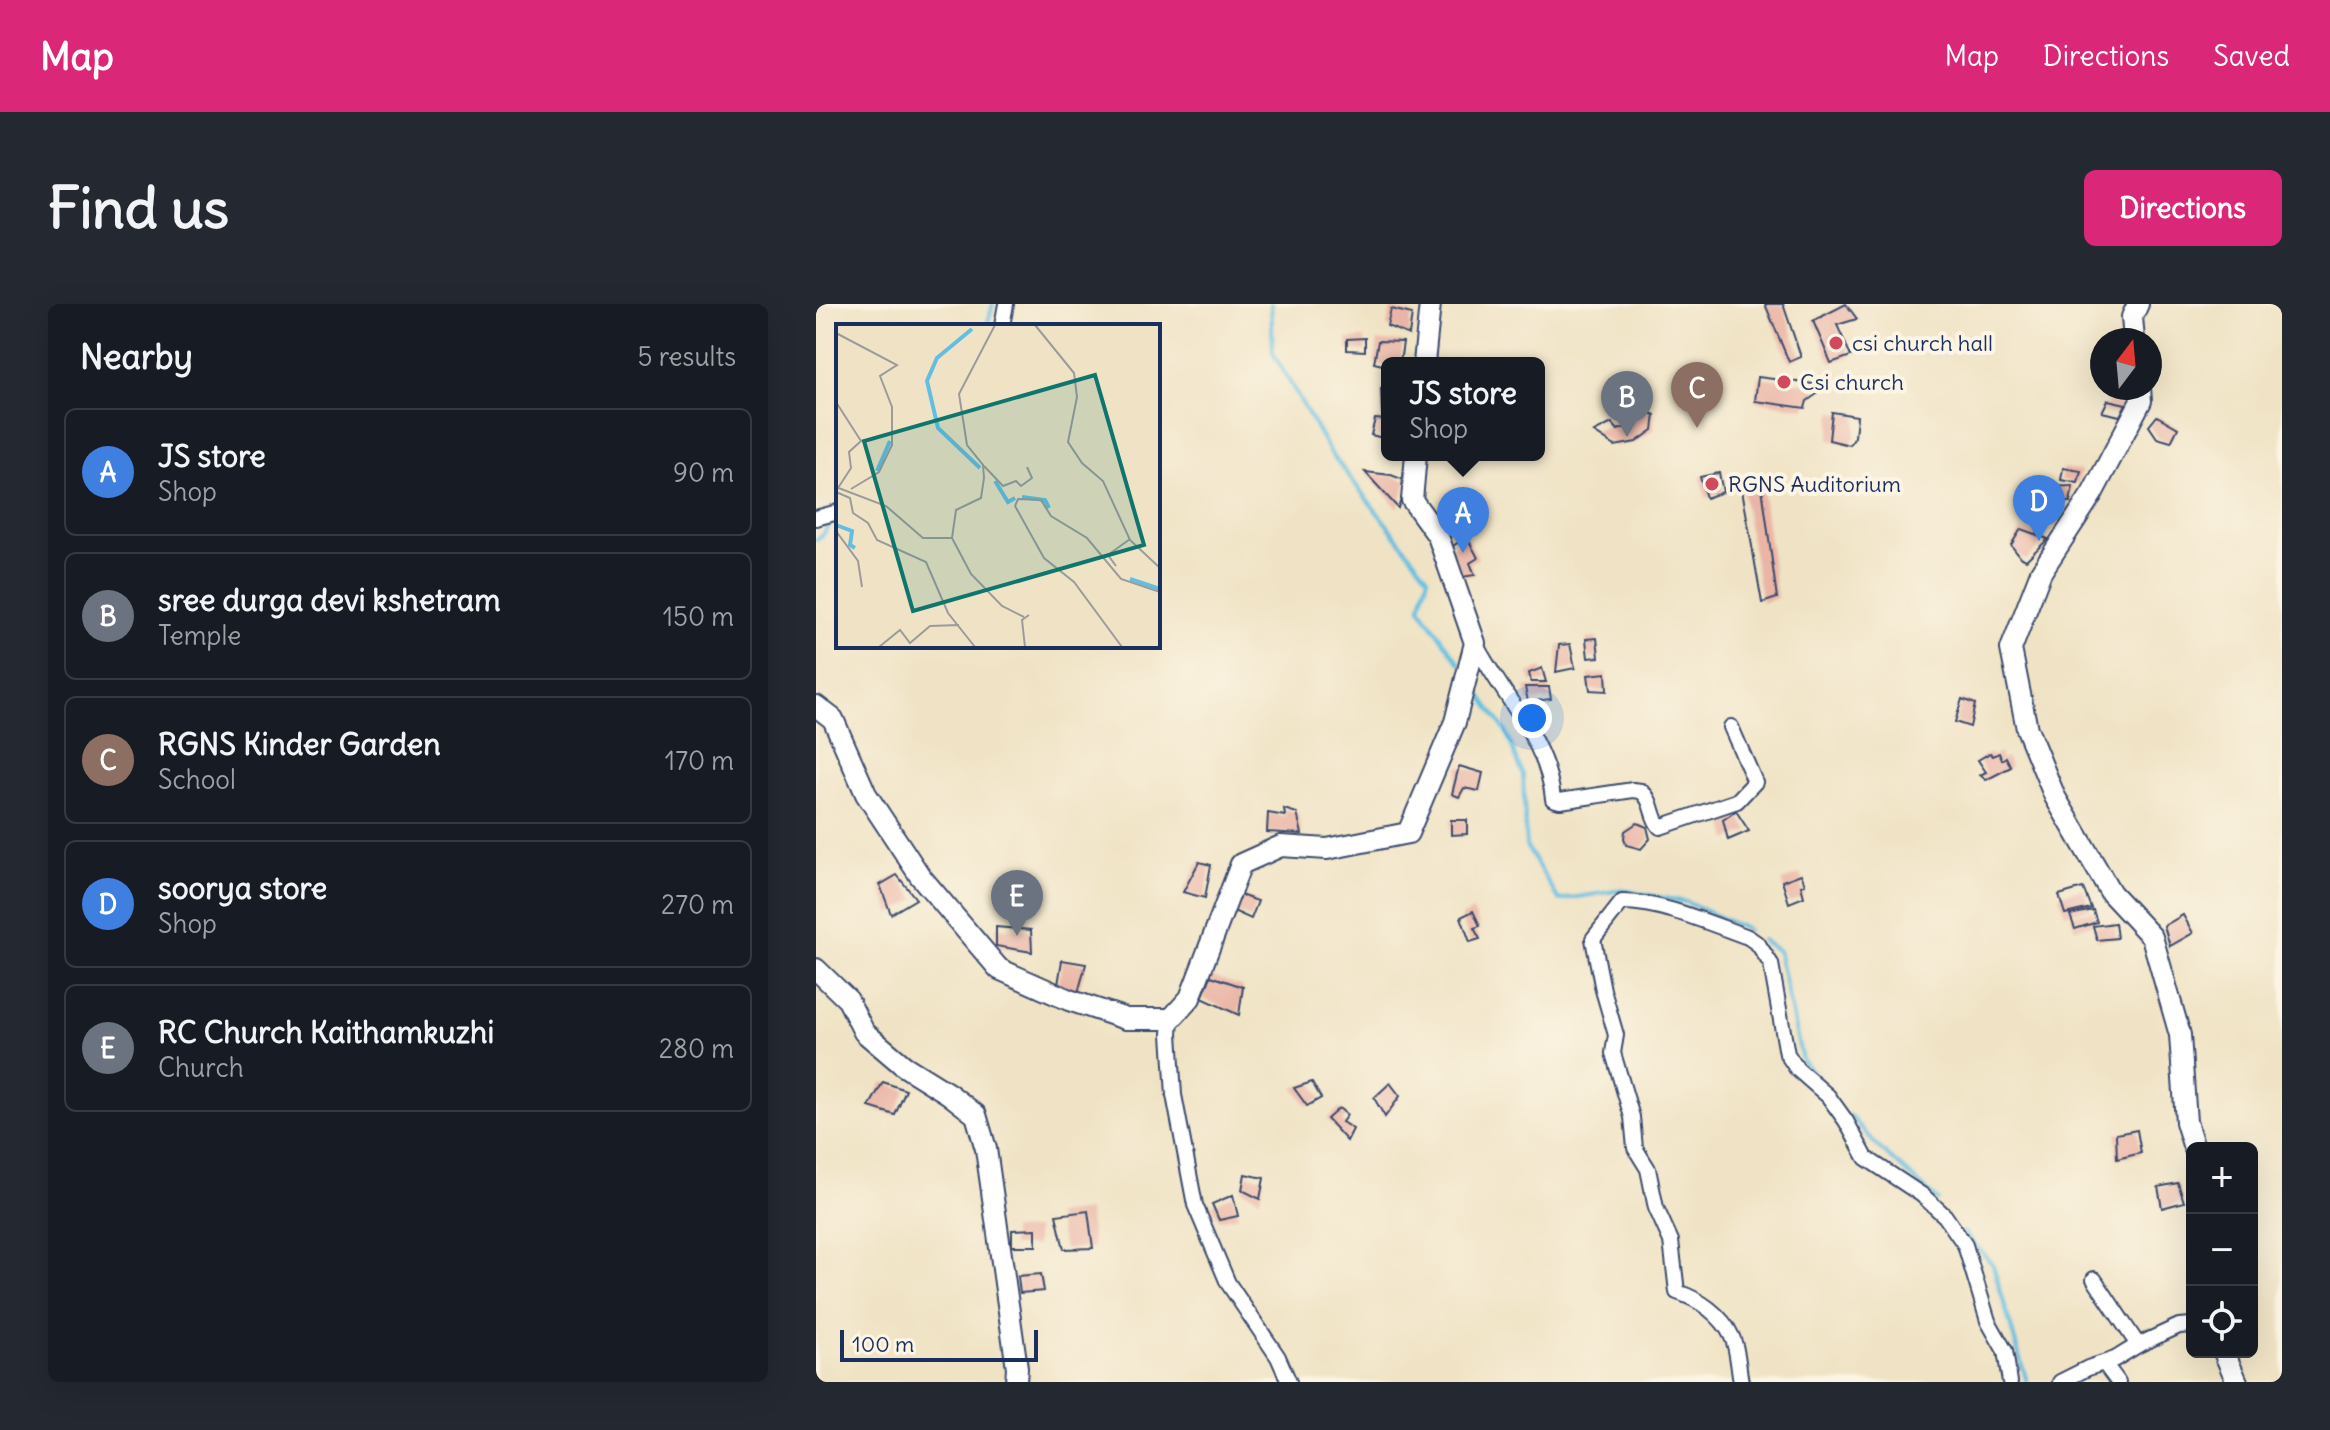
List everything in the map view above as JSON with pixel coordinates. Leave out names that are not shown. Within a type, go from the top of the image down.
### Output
[{"type":"street","points":[[1002,324],[1006,304]]},
{"type":"street","points":[[1425,357],[1430,304]]},
{"type":"street","points":[[2133,328],[2132,317],[2138,304]]},
{"type":"street","points":[[2141,400],[2099,481],[2041,572],[2011,649],[2027,729],[2055,797],[2111,893],[2152,937],[2180,1035],[2186,1122],[2192,1142]]},
{"type":"street","points":[[1415,461],[1412,500],[1438,536],[1475,643],[1525,724],[1542,761],[1553,799],[1641,791],[1647,796],[1660,827],[1737,801],[1755,782],[1731,727]]},
{"type":"street","points":[[816,518],[836,513]]},
{"type":"street","points":[[1289,1382],[1278,1357],[1228,1283],[1195,1205],[1174,1095],[1171,1019],[1190,998],[1241,864],[1281,846],[1327,849],[1408,833],[1455,722],[1475,643]]},
{"type":"street","points":[[816,706],[833,719],[866,794],[920,876],[999,969],[1069,1000],[1126,1019],[1171,1019]]},
{"type":"street","points":[[1741,1382],[1732,1337],[1714,1314],[1695,1298],[1677,1292],[1671,1241],[1656,1208],[1648,1169],[1635,1148],[1632,1117],[1613,1053],[1616,1035],[1593,939],[1622,902],[1639,902],[1748,937],[1758,944],[1774,973],[1787,1054],[1797,1069],[1828,1096],[1866,1158],[1922,1195],[1945,1216],[1965,1245],[1988,1321],[2005,1351],[2010,1382]]},
{"type":"street","points":[[816,969],[848,1000],[864,1032],[904,1066],[976,1115],[986,1149],[1017,1368],[1016,1382]]},
{"type":"street","points":[[2094,1279],[2138,1345]]},
{"type":"street","points":[[2060,1382],[2186,1325]]},
{"type":"street","points":[[2227,1358],[2237,1382]]},
{"type":"street","points":[[2104,1363],[2118,1382]]},
{"type":"building","points":[[1765,304],[1783,304],[1801,357],[1789,362]]},
{"type":"building","points":[[1846,304],[1857,319],[1837,325],[1851,356],[1831,363],[1813,321]]},
{"type":"building","points":[[1391,309],[1412,314],[1409,335],[1387,326]]},
{"type":"building","points":[[1365,338],[1365,351],[1347,350],[1347,339]]},
{"type":"building","points":[[1378,341],[1403,342],[1401,357],[1381,357],[1381,365],[1374,363]]},
{"type":"building","points":[[1758,377],[1813,384],[1817,394],[1807,401],[1805,408],[1755,401]]},
{"type":"building","points":[[2108,400],[2126,404],[2120,416],[2102,412]]},
{"type":"building","points":[[1638,408],[1655,415],[1653,430],[1636,442],[1615,446],[1594,432],[1612,423],[1618,430],[1629,426],[1624,416]]},
{"type":"building","points":[[1832,412],[1857,416],[1855,437],[1850,445],[1829,440]]},
{"type":"building","points":[[2157,416],[2178,428],[2171,442],[2157,438],[2149,426]]},
{"type":"building","points":[[1375,419],[1381,420],[1381,438],[1371,435]]},
{"type":"building","points":[[2063,468],[2081,471],[2078,483],[2061,480]]},
{"type":"building","points":[[1365,472],[1391,475],[1407,481],[1398,508]]},
{"type":"building","name":"RGNS Auditorium","points":[[1719,473],[1723,492],[1706,498],[1700,477]]},
{"type":"building","points":[[1761,480],[1777,598],[1762,603],[1741,484]]},
{"type":"building","points":[[2073,486],[2070,502],[2048,501],[2048,487]]},
{"type":"building","points":[[2058,505],[2060,517],[2050,524],[2033,521],[2035,507]]},
{"type":"building","points":[[2021,529],[2048,539],[2026,560],[2011,545]]},
{"type":"building","points":[[1467,537],[1478,558],[1470,563],[1475,575],[1462,577],[1448,549]]},
{"type":"building","points":[[1597,638],[1599,657],[1588,658],[1586,639]]},
{"type":"building","points":[[1570,644],[1575,668],[1556,672],[1559,645]]},
{"type":"building","points":[[1542,668],[1546,682],[1531,682],[1529,673]]},
{"type":"building","points":[[1606,673],[1607,691],[1590,690],[1588,675]]},
{"type":"building","points":[[1525,687],[1549,687],[1551,699],[1528,702]]},
{"type":"building","points":[[1962,699],[1975,704],[1970,727],[1955,722]]},
{"type":"building","points":[[1990,753],[1993,756],[1999,753],[2002,760],[2006,757],[2011,767],[1986,780],[1980,775],[1986,772],[1978,760]]},
{"type":"building","points":[[1459,766],[1483,773],[1479,791],[1464,788],[1459,797],[1452,794]]},
{"type":"building","points":[[1284,809],[1297,813],[1302,834],[1267,832],[1268,813],[1285,816]]},
{"type":"building","points":[[1736,811],[1749,831],[1728,840],[1723,820]]},
{"type":"building","points":[[1451,820],[1467,820],[1467,834],[1451,835]]},
{"type":"building","points":[[1637,823],[1647,827],[1650,839],[1641,849],[1626,845],[1624,838],[1625,831]]},
{"type":"building","points":[[1199,862],[1211,865],[1205,898],[1183,892]]},
{"type":"building","points":[[1801,874],[1805,884],[1801,886],[1804,897],[1789,903],[1782,881]]},
{"type":"building","points":[[897,875],[916,899],[891,914],[880,885]]},
{"type":"building","points":[[2083,888],[2091,908],[2065,914],[2059,895]]},
{"type":"building","points":[[1237,894],[1258,901],[1251,919],[1229,909]]},
{"type":"building","points":[[2093,910],[2097,922],[2075,929],[2070,915]]},
{"type":"building","points":[[1473,911],[1480,926],[1474,928],[1480,939],[1470,942],[1461,917]]},
{"type":"building","points":[[2183,915],[2193,933],[2170,946],[2164,926]]},
{"type":"building","points":[[2115,923],[2117,938],[2097,940],[2093,926]]},
{"type":"building","points":[[996,927],[1031,930],[1032,952],[996,946]]},
{"type":"building","points":[[1062,960],[1086,964],[1076,1000],[1057,991]]},
{"type":"building","points":[[1211,976],[1243,987],[1239,1015],[1202,998]]},
{"type":"building","points":[[883,1082],[906,1090],[895,1115],[869,1107]]},
{"type":"building","points":[[1312,1082],[1321,1098],[1307,1106],[1294,1088]]},
{"type":"building","points":[[1390,1083],[1400,1096],[1385,1117],[1374,1098]]},
{"type":"building","points":[[1339,1108],[1347,1115],[1342,1122],[1353,1129],[1347,1141],[1327,1119]]},
{"type":"building","points":[[2137,1130],[2141,1153],[2117,1159],[2116,1134]]},
{"type":"building","points":[[1245,1174],[1264,1178],[1260,1199],[1242,1190]]},
{"type":"building","points":[[2178,1183],[2184,1202],[2162,1208],[2158,1187]]},
{"type":"building","points":[[1233,1195],[1238,1216],[1219,1220],[1212,1204]]},
{"type":"building","points":[[1088,1211],[1093,1248],[1064,1249],[1056,1215]]},
{"type":"building","points":[[1036,1229],[1036,1246],[1012,1246],[1012,1230]]},
{"type":"building","points":[[1041,1274],[1044,1291],[1020,1293],[1018,1276]]},
{"type":"waterway","points":[[988,324],[993,304]]},
{"type":"waterway","points":[[1271,304],[1273,353],[1330,452],[1428,577],[1420,608],[1460,664]]},
{"type":"waterway","points":[[816,540],[828,526]]},
{"type":"waterway","points":[[1475,686],[1506,732],[1523,775],[1526,846],[1559,900],[1622,890],[1686,902],[1748,930]]},
{"type":"waterway","points":[[1762,940],[1778,951],[1802,1060],[1820,1081]]},
{"type":"waterway","points":[[1850,1115],[1877,1146],[1938,1200]]},
{"type":"waterway","points":[[1964,1232],[1993,1265],[2027,1382]]},
{"type":"place","name":"csi church hall","points":[[1836,343]]},
{"type":"place","name":"Csi church","points":[[1784,382]]},
{"type":"place","name":"RGNS Kinder Garden","points":[[1697,428]]},
{"type":"place","name":"sree durga devi kshetram","points":[[1627,437]]},
{"type":"place","name":"RGNS Auditorium","points":[[1712,484]]},
{"type":"place","name":"soorya store","points":[[2039,541]]},
{"type":"place","name":"JS store","points":[[1463,553]]},
{"type":"place","name":"RC Church Kaithamkuzhi","points":[[1017,936]]}]
